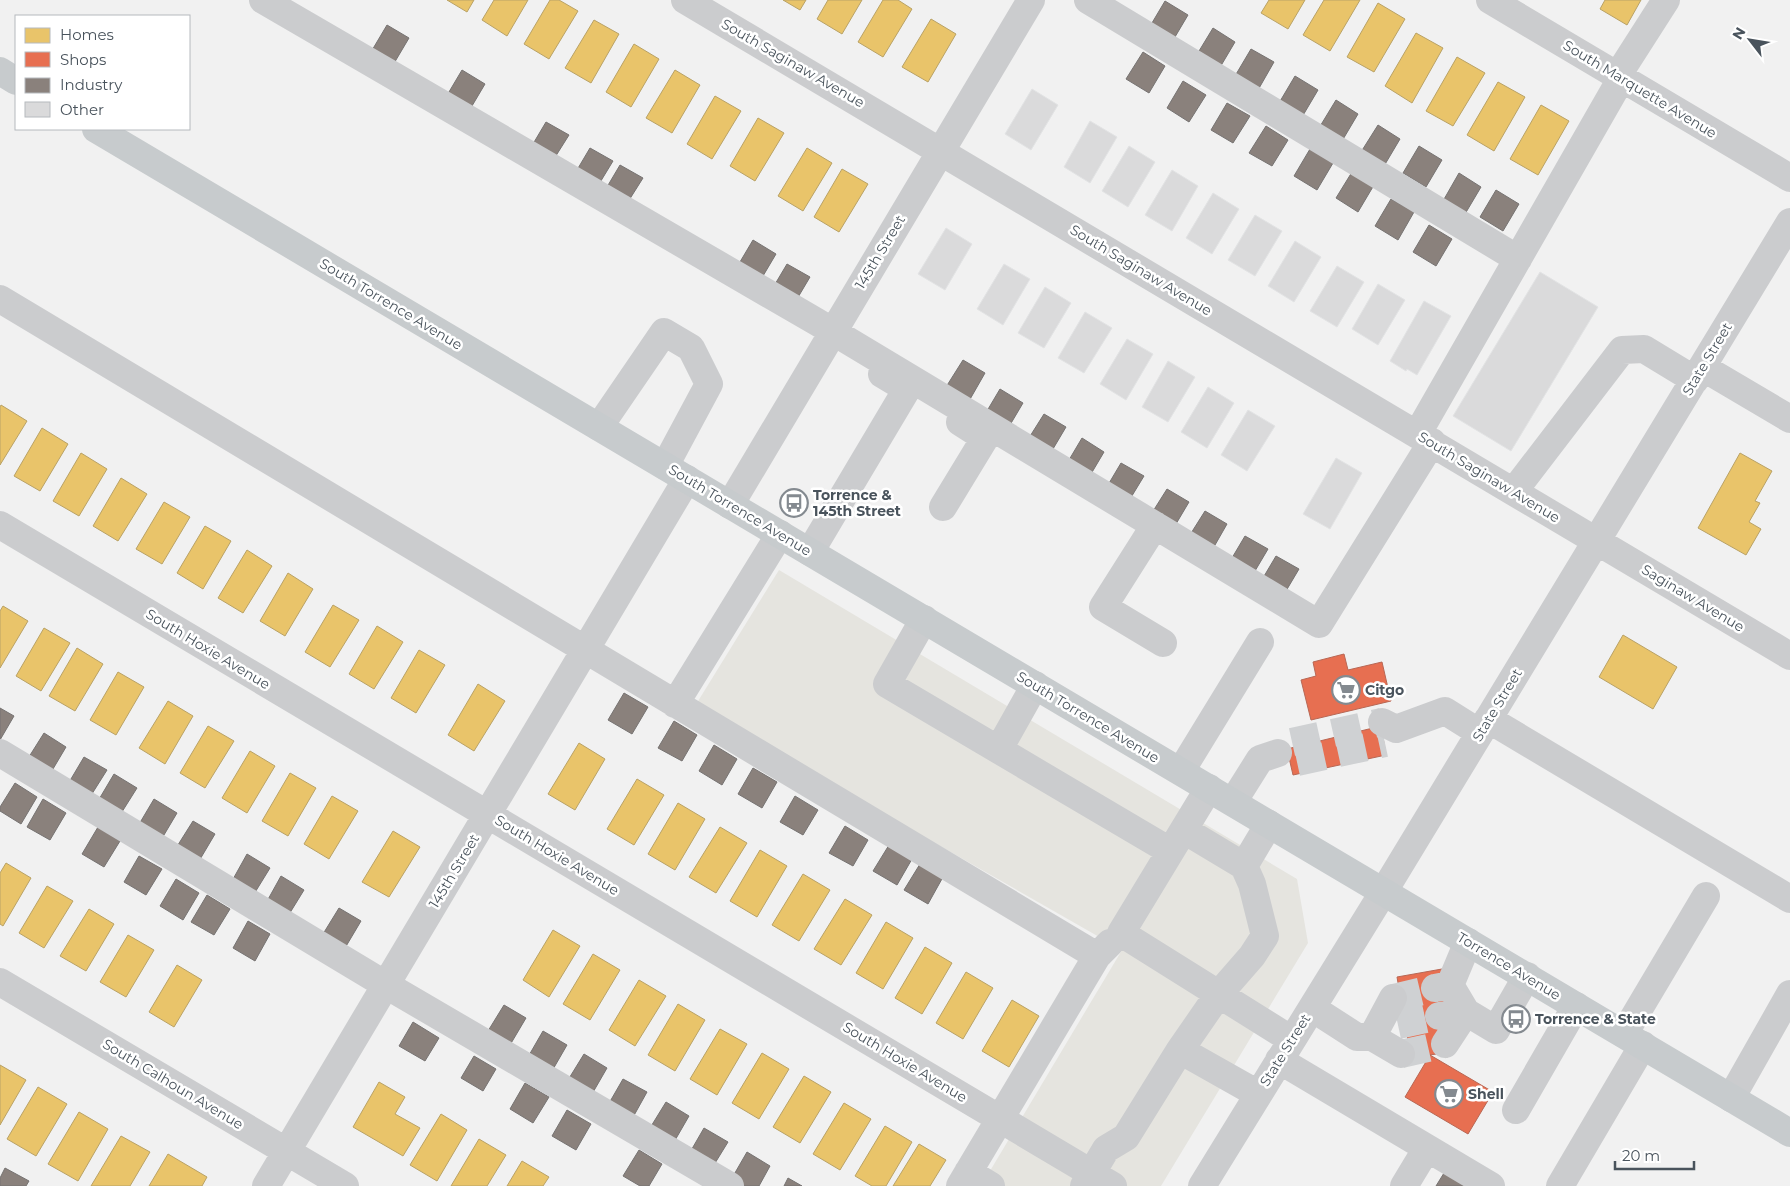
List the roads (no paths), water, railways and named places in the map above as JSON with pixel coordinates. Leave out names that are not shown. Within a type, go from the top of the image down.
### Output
[{"type":"main road","points":[[0,72],[15,80]]},
{"type":"main road","name":"South Torrence Avenue","points":[[98,130],[1384,891]]},
{"type":"main road","name":"Torrence Avenue","points":[[1384,891],[1790,1133]]},
{"type":"street","points":[[263,0],[830,336],[1155,525],[1319,624],[1425,438],[1518,259],[1620,76],[1666,0]]},
{"type":"street","name":"South Saginaw Avenue","points":[[685,0],[1597,541]]},
{"type":"street","name":"145th Street","points":[[730,505],[1030,0]]},
{"type":"street","points":[[1088,0],[1518,259]]},
{"type":"street","name":"South Marquette Avenue","points":[[1490,0],[1790,178]]},
{"type":"street","name":"State Street","points":[[1202,1186],[1384,891],[1790,222]]},
{"type":"street","points":[[0,299],[1097,956]]},
{"type":"street","name":"145th Street","points":[[266,1186],[585,650],[676,473],[709,384],[691,348],[664,332],[599,427]]},
{"type":"street","points":[[830,336],[907,389],[985,438],[943,506]]},
{"type":"street","points":[[1514,491],[1622,350],[1644,349],[1698,373],[1790,419]]},
{"type":"street","points":[[810,552],[907,389]]},
{"type":"street","name":"South Hoxie Avenue","points":[[0,525],[1000,1119],[1096,1182]]},
{"type":"street","points":[[1155,525],[1103,607],[1164,643]]},
{"type":"street","points":[[675,704],[780,534]]},
{"type":"street","name":"Saginaw Avenue","points":[[1597,541],[1790,656]]},
{"type":"street","points":[[924,619],[887,684],[999,749],[1177,841],[1244,866],[1252,884],[1265,936],[1252,956],[1218,995],[1180,1050],[1126,1137],[1106,1150],[1096,1182]]},
{"type":"street","points":[[1180,771],[1260,642]]},
{"type":"street","points":[[999,749],[1035,685]]},
{"type":"street","points":[[1388,731],[1445,711],[1484,726],[1790,899]]},
{"type":"street","points":[[1233,802],[1260,759],[1289,752]]},
{"type":"street","points":[[0,753],[386,985],[730,1186]]},
{"type":"street","points":[[973,1181],[1000,1119],[1097,956],[1121,933],[1209,788]]},
{"type":"street","points":[[1244,866],[1269,824]]},
{"type":"street","points":[[1560,1186],[1706,896]]},
{"type":"street","points":[[1121,933],[1218,995],[1285,1050],[1426,1148],[1491,1186]]},
{"type":"street","points":[[1445,1044],[1452,1014],[1443,987],[1468,942]]},
{"type":"street","points":[[1452,1014],[1496,1030],[1527,976]]},
{"type":"street","name":"South Calhoun Avenue","points":[[0,982],[345,1186]]},
{"type":"street","points":[[1731,1098],[1790,994]]},
{"type":"street","points":[[1372,1037],[1393,998]]},
{"type":"street","points":[[1516,1110],[1576,1006]]},
{"type":"street","points":[[1312,1008],[1358,1037],[1372,1037],[1398,1025]]},
{"type":"street","points":[[1372,1037],[1402,1054]]},
{"type":"street","points":[[1180,1050],[1258,1094]]},
{"type":"street","points":[[1404,1186],[1426,1148]]},
{"type":"tunnel","points":[[1292,742],[1382,722]]},
{"type":"tunnel","points":[[1297,762],[1385,743]]},
{"type":"tunnel","points":[[1393,998],[1435,988]]},
{"type":"tunnel","points":[[1398,1025],[1439,1016]]},
{"type":"tunnel","points":[[1401,1054],[1445,1044]]},
{"type":"place","name":"Torrence & 145th Street","points":[[794,503]]},
{"type":"place","name":"Citgo","points":[[1346,690]]},
{"type":"place","name":"Torrence & State","points":[[1516,1019]]},
{"type":"place","name":"Shell","points":[[1449,1094]]}]
